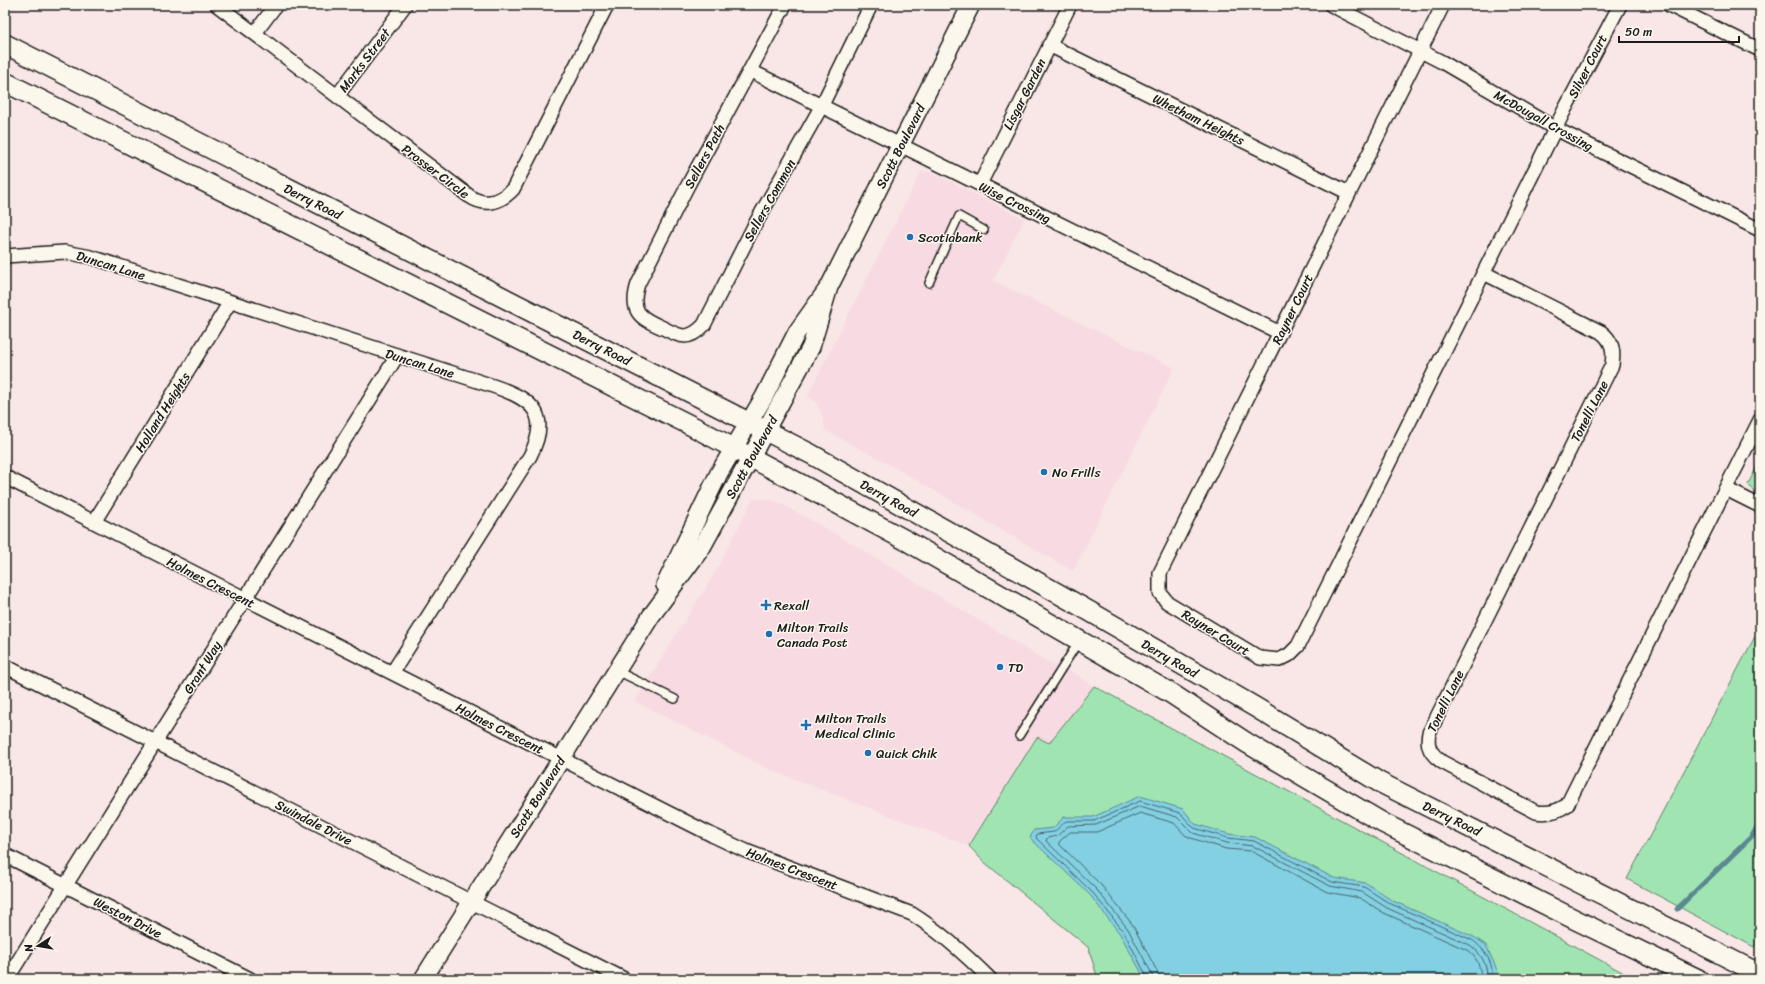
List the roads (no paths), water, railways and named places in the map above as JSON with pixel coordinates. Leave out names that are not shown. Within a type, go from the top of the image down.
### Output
[{"type":"main road","name":"Derry Road","points":[[5,44],[766,431],[929,520],[1096,615],[1255,707],[1379,782],[1760,974]]},
{"type":"main road","points":[[5,82],[751,457],[901,538],[1172,694],[1247,742],[1383,823],[1576,920],[1698,979]]},
{"type":"street","name":"Prosser Circle","points":[[217,5],[476,200],[491,203],[506,197],[513,189],[607,5]]},
{"type":"street","points":[[255,33],[276,5]]},
{"type":"street","name":"Marks Street","points":[[337,96],[405,5]]},
{"type":"street","name":"Sellers Path","points":[[638,311],[634,302],[638,284],[692,178],[751,71],[785,5]]},
{"type":"street","name":"Sellers Common","points":[[638,311],[643,319],[683,337],[694,334],[704,325],[753,228],[821,106],[870,5]]},
{"type":"street","name":"Scott Boulevard","points":[[651,616],[681,549],[719,473],[749,422],[797,332],[829,287],[971,5]]},
{"type":"street","name":"Lisgar Garden","points":[[980,184],[1049,44],[1070,5]]},
{"type":"street","name":"McDougall Crossing","points":[[1331,5],[1421,51],[1556,129],[1760,230]]},
{"type":"street","name":"Rayner Court","points":[[1443,5],[1160,573],[1160,593],[1167,602],[1260,658],[1270,661],[1279,660],[1284,658],[1298,646],[1556,129]]},
{"type":"street","name":"Silver Court","points":[[1556,129],[1620,5]]},
{"type":"street","points":[[1668,5],[1760,50]]},
{"type":"street","name":"Whetham Heights","points":[[1049,44],[1349,193]]},
{"type":"street","name":"Wise Crossing","points":[[751,71],[1280,333]]},
{"type":"street","name":"Duncan Lane","points":[[5,256],[54,252],[79,254],[515,394],[525,400],[535,412],[540,424],[540,433],[530,456],[392,674]]},
{"type":"street","name":"Tonelli Lane","points":[[1484,273],[1601,332],[1608,338],[1612,345],[1613,355],[1612,365],[1429,733],[1428,744],[1436,757],[1536,812],[1550,813],[1567,805],[1760,420]]},
{"type":"street","name":"Scott Boulevard","points":[[423,979],[651,616],[702,547],[811,347],[829,287]]},
{"type":"street","name":"Holland Heights","points":[[94,522],[230,302]]},
{"type":"street","name":"Grant Way","points":[[7,979],[397,356]]},
{"type":"street","name":"Holmes Crescent","points":[[5,477],[729,844],[912,914],[931,925],[990,979]]},
{"type":"street","points":[[1726,489],[1760,506]]},
{"type":"street","name":"Swindale Drive","points":[[5,666],[624,979]]},
{"type":"street","name":"Weston Drive","points":[[5,855],[250,979]]},
{"type":"lane","points":[[929,283],[958,216],[984,230]]},
{"type":"lane","points":[[1019,736],[1079,641]]},
{"type":"lane","points":[[617,671],[676,699]]},
{"type":"water","points":[[1140,796],[1183,809],[1195,824],[1229,834],[1255,837],[1334,878],[1366,883],[1391,900],[1474,937],[1486,945],[1498,972],[1495,979],[1145,979],[1120,934],[1090,895],[1030,838],[1034,830],[1053,828],[1064,817],[1093,817]]},
{"type":"waterway","points":[[1677,909],[1752,836],[1760,822]]},
{"type":"place","name":"Scotiabank","points":[[910,237]]},
{"type":"place","name":"No Frills","points":[[1044,472]]},
{"type":"place","name":"Rexall","points":[[766,605]]},
{"type":"place","name":"Milton Trails Canada Post","points":[[769,634]]},
{"type":"place","name":"TD","points":[[1000,667]]},
{"type":"place","name":"Milton Trails Medical Clinic","points":[[806,725]]},
{"type":"place","name":"Quick Chik","points":[[868,753]]}]
